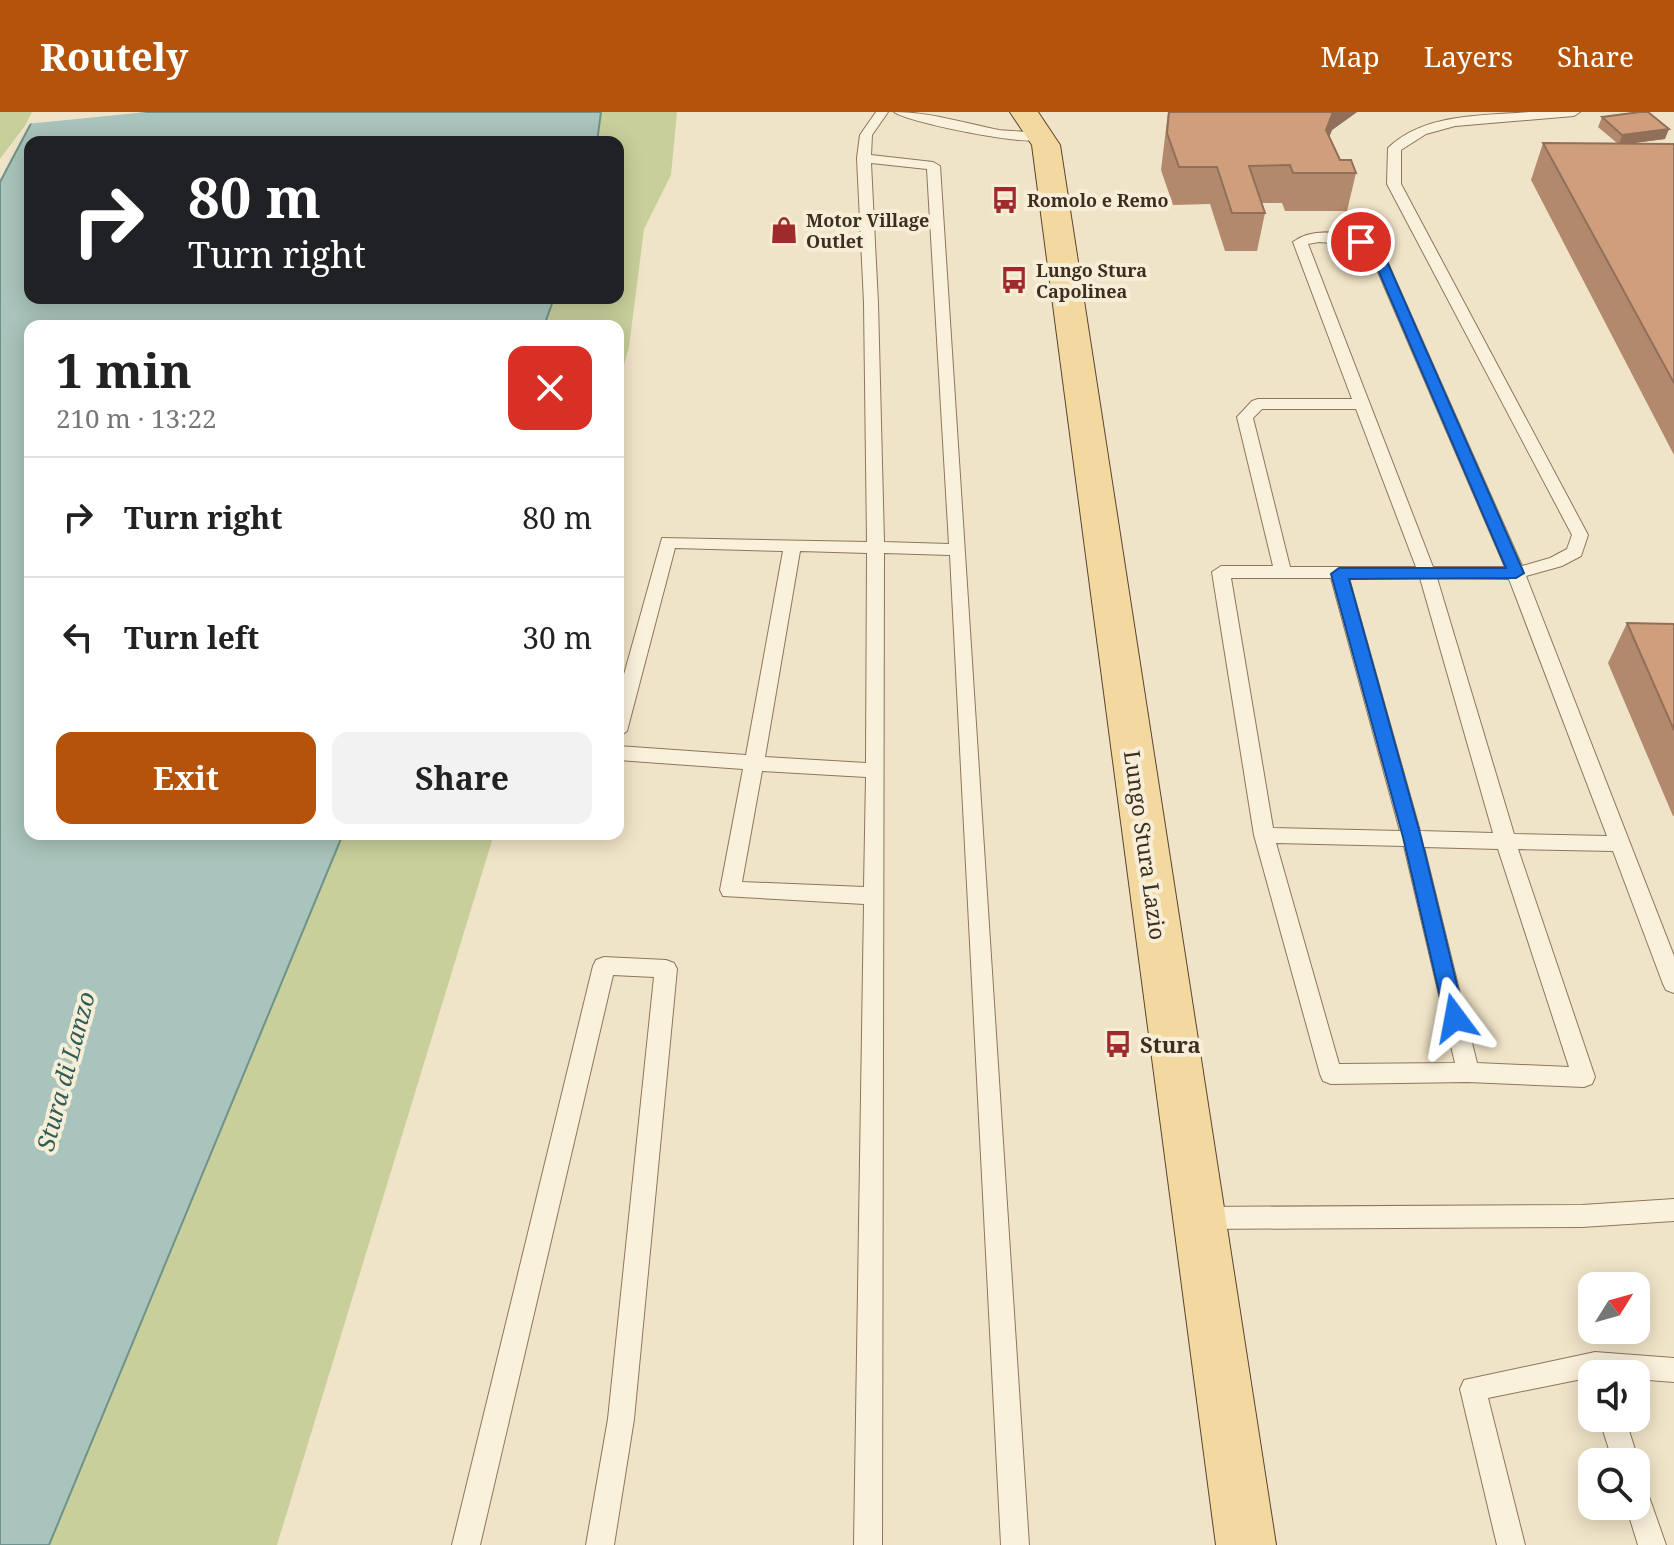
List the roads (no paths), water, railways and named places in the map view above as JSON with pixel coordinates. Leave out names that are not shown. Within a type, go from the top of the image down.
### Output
[{"type":"main road","name":"Lungo Stura Lazio","points":[[1024,112],[1043,142],[1246,1545]]},
{"type":"main road","points":[[1043,142],[1060,117]]},
{"type":"lane","points":[[868,1545],[876,771],[871,303],[864,158],[866,135],[882,112]]},
{"type":"lane","points":[[900,112],[1043,142]]},
{"type":"lane","points":[[1574,112],[1455,122],[1421,131],[1395,148],[1394,184],[1580,535],[1575,552],[1556,562],[1516,573],[1427,574],[1339,574],[1221,572],[1264,835],[1331,1074],[1468,1072],[1584,1077],[1506,842],[1427,574],[1300,242],[1312,237],[1361,242],[1375,248],[1516,573],[1674,984]]},
{"type":"lane","points":[[864,158],[933,166],[1015,1545]]},
{"type":"lane","points":[[1283,573],[1245,417],[1258,404],[1362,404]]},
{"type":"lane","points":[[624,708],[668,542],[875,545],[958,550]]},
{"type":"lane","points":[[793,544],[730,890],[875,896]]},
{"type":"lane","points":[[1339,574],[1412,837],[1468,1072]]},
{"type":"lane","points":[[624,753],[876,771]]},
{"type":"lane","points":[[1264,835],[1621,844]]},
{"type":"lane","points":[[466,1545],[604,966],[666,969],[621,1419],[600,1545]]},
{"type":"lane","points":[[1198,1218],[1582,1216],[1674,1210]]},
{"type":"lane","points":[[1650,1371],[1673,1372]]},
{"type":"lane","points":[[1511,1545],[1473,1389],[1578,1372]]},
{"type":"lane","points":[[1644,1520],[1652,1545]]},
{"type":"water","points":[[37,112],[601,112],[598,136],[24,136]]},
{"type":"water","name":"Stura di Lanzo","points":[[24,137],[24,304],[552,304],[546,320],[24,320],[24,840],[341,840],[49,1545],[0,1545],[0,182]]},
{"type":"place","name":"Romolo e Remo","points":[[1005,200]]},
{"type":"place","name":"Motor Village Outlet","points":[[784,230]]},
{"type":"place","name":"Lungo Stura Capolinea","points":[[1014,280]]},
{"type":"place","name":"Stura","points":[[1118,1044]]}]
